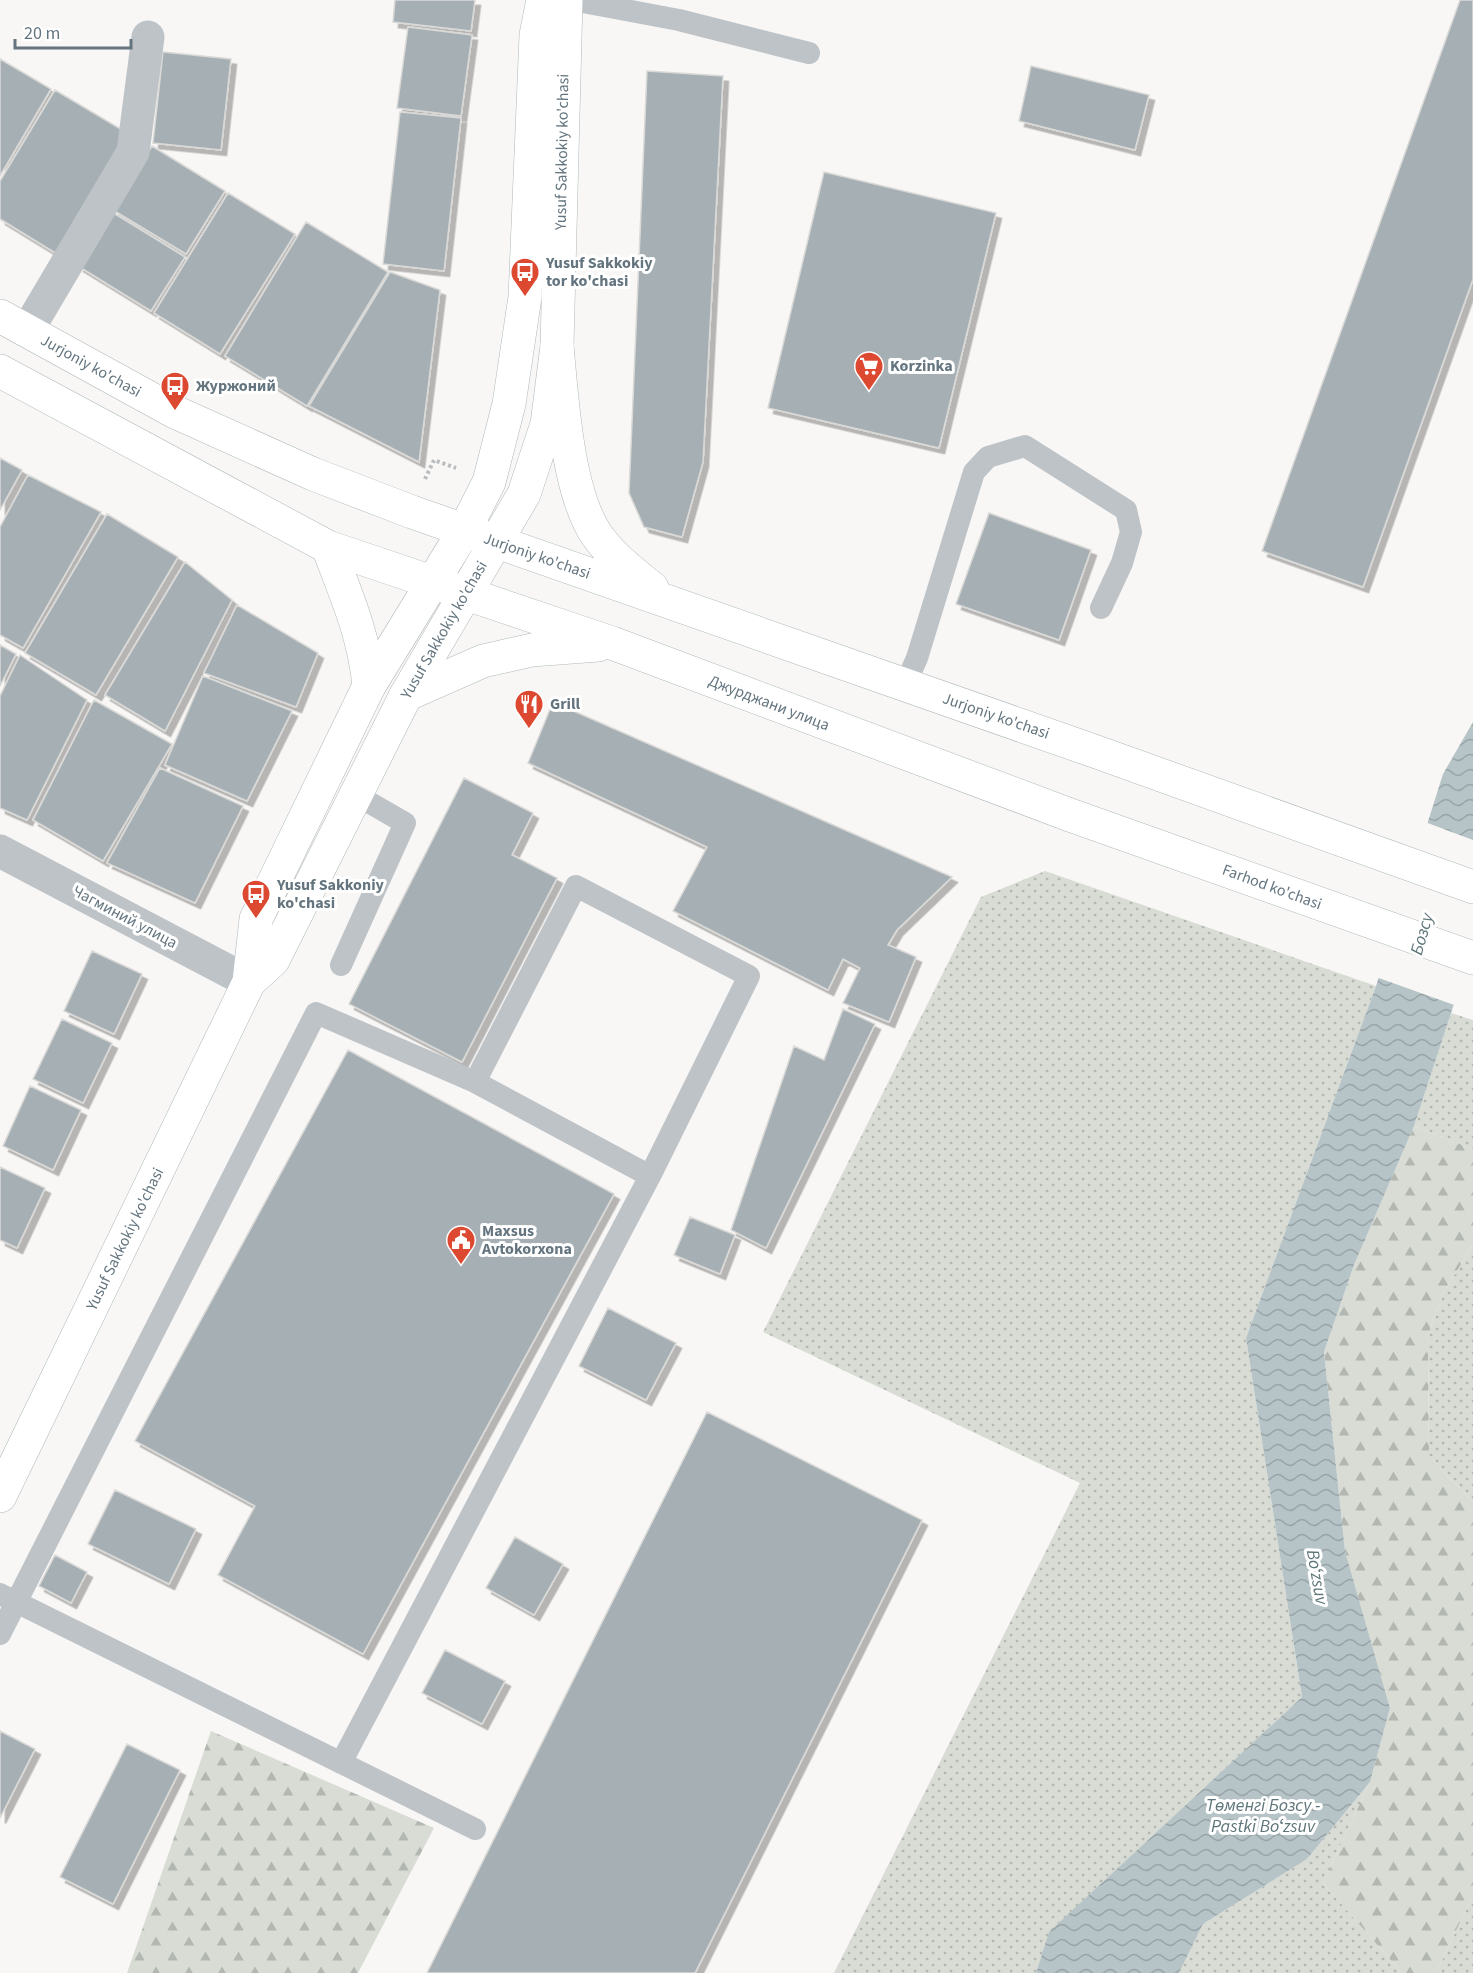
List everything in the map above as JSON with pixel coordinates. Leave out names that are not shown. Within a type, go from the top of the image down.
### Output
[{"type":"main road","name":"Yusuf Sakkokiy ko'chasi","points":[[0,1496],[249,982],[256,919],[369,686],[464,531],[489,482],[509,404],[525,297],[536,35],[543,0]]},
{"type":"main road","name":"Yusuf Sakkokiy ko'chasi","points":[[249,982],[273,960],[358,796],[406,695],[524,494],[547,424],[557,346],[566,0]]},
{"type":"main road","name":"Jurjoniy ko'chasi","points":[[14,323],[175,412],[313,474],[464,531],[1094,751],[1473,887]]},
{"type":"main road","points":[[557,346],[565,422],[581,501],[596,533],[621,563],[670,602]]},
{"type":"main road","points":[[0,371],[234,499],[328,547],[467,593]]},
{"type":"main road","points":[[328,547],[357,619],[366,652],[369,686]]},
{"type":"main road","name":"Джурджани улица","points":[[467,593],[612,644],[1070,816]]},
{"type":"main road","points":[[406,695],[483,661],[532,650],[612,644]]},
{"type":"main road","name":"Farhod ko'chasi","points":[[1070,816],[1473,958]]},
{"type":"street","points":[[14,323],[133,152],[148,37]]},
{"type":"street","name":"Чагминий улица","points":[[0,851],[249,982]]},
{"type":"lane","points":[[572,0],[679,20],[808,53]]},
{"type":"lane","points":[[905,685],[917,658],[974,472],[988,457],[1025,447],[1126,510],[1131,532],[1122,563],[1101,608]]},
{"type":"lane","points":[[340,965],[405,824],[358,796]]},
{"type":"lane","points":[[341,1763],[650,1176],[749,976],[576,886],[475,1082]]},
{"type":"lane","points":[[0,1634],[8,1598],[316,1014],[475,1082],[650,1176]]},
{"type":"lane","points":[[8,1598],[475,1829]]},
{"type":"path","points":[[422,485],[434,460],[456,468]]},
{"type":"green space","points":[[1045,871],[1376,986],[1246,1338],[1302,1697],[1050,1932],[1036,1973],[834,1973],[1080,1483],[763,1332],[981,897]]},
{"type":"green space","points":[[1451,1013],[1473,1020],[1473,1149],[1414,1126]]},
{"type":"green space","points":[[1414,1126],[1473,1149],[1473,1245],[1442,1295],[1428,1336],[1429,1456],[1473,1502],[1473,1895],[1436,1973],[1402,1973],[1323,1883],[1370,1782],[1390,1708],[1345,1551],[1324,1352],[1354,1265]]},
{"type":"green space","points":[[1473,1245],[1473,1502],[1429,1456],[1428,1336],[1442,1295]]},
{"type":"green space","points":[[211,1731],[434,1828],[358,1973],[127,1973]]},
{"type":"green space","points":[[1370,1782],[1323,1883],[1402,1973],[1179,1973],[1203,1924],[1307,1859]]},
{"type":"green space","points":[[1473,1895],[1473,1973],[1436,1973]]},
{"type":"water","name":"Төменгі Бозсу - Pastki Boʻzsuv","points":[[1473,722],[1473,946],[1414,1126],[1354,1265],[1324,1352],[1345,1551],[1390,1708],[1370,1782],[1307,1859],[1203,1924],[1179,1973],[1036,1973],[1049,1932],[1302,1697],[1246,1338],[1376,986],[1443,774]]},
{"type":"pier","points":[[1425,822],[1473,840],[1473,956],[1457,1006],[1376,977]]},
{"type":"building","points":[[395,0],[475,0],[471,31],[393,22]]},
{"type":"building","points":[[1460,0],[1473,0],[1473,279],[1363,587],[1262,551]]},
{"type":"building","points":[[408,27],[472,35],[461,116],[397,108]]},
{"type":"building","points":[[163,52],[231,59],[221,150],[153,143]]},
{"type":"building","points":[[0,59],[51,89],[0,176]]},
{"type":"building","points":[[1031,66],[1149,95],[1135,150],[1019,121]]},
{"type":"building","points":[[647,71],[723,76],[703,462],[682,537],[644,527],[629,493]]},
{"type":"building","points":[[55,90],[129,134],[57,254],[0,219],[0,181]]},
{"type":"building","points":[[400,112],[461,118],[444,271],[383,264]]},
{"type":"building","points":[[152,146],[225,191],[186,254],[113,210]]},
{"type":"building","points":[[824,172],[996,213],[939,448],[768,408]]},
{"type":"building","points":[[228,193],[295,234],[220,354],[154,313]]},
{"type":"building","points":[[112,212],[185,257],[151,311],[78,266]]},
{"type":"building","points":[[306,222],[388,272],[307,406],[225,356]]},
{"type":"building","points":[[390,272],[440,290],[419,462],[309,406]]},
{"type":"building","points":[[0,458],[22,470],[0,510]]},
{"type":"building","points":[[28,475],[101,512],[23,648],[0,635],[0,527]]},
{"type":"building","points":[[989,513],[1091,550],[1059,640],[956,604]]},
{"type":"building","points":[[107,514],[178,557],[96,695],[25,653]]},
{"type":"building","points":[[185,562],[232,600],[165,731],[105,695]]},
{"type":"building","points":[[237,605],[318,653],[296,707],[204,673]]},
{"type":"building","points":[[0,645],[16,654],[0,686]]},
{"type":"building","points":[[20,655],[87,700],[27,820],[0,808],[0,696]]},
{"type":"building","points":[[203,676],[292,711],[247,801],[165,765]]},
{"type":"building","points":[[94,700],[172,744],[103,861],[33,820]]},
{"type":"building","points":[[553,702],[952,877],[897,930],[888,945],[916,957],[889,1022],[843,1003],[860,968],[843,959],[828,990],[673,911],[707,847],[528,763]]},
{"type":"building","points":[[160,768],[243,806],[195,903],[107,863]]},
{"type":"building","points":[[464,778],[533,813],[512,855],[557,878],[462,1062],[349,1004]]},
{"type":"building","points":[[92,951],[142,974],[114,1034],[64,1011]]},
{"type":"building","points":[[843,1009],[875,1024],[766,1248],[731,1230],[794,1046],[824,1060]]},
{"type":"building","points":[[62,1019],[112,1043],[83,1103],[33,1079]]},
{"type":"building","points":[[348,1050],[614,1194],[363,1654],[218,1575],[255,1506],[135,1441]]},
{"type":"building","points":[[30,1086],[81,1110],[53,1170],[3,1146]]},
{"type":"building","points":[[0,1167],[45,1188],[17,1248],[0,1240]]},
{"type":"building","points":[[690,1217],[735,1235],[720,1274],[674,1255]]},
{"type":"building","points":[[608,1308],[676,1343],[646,1400],[579,1366]]},
{"type":"building","points":[[707,1412],[922,1520],[695,1973],[427,1973]]},
{"type":"building","points":[[115,1490],[196,1529],[169,1584],[88,1544]]},
{"type":"building","points":[[515,1537],[563,1564],[534,1615],[486,1588]]},
{"type":"building","points":[[55,1555],[87,1572],[71,1603],[39,1586]]},
{"type":"building","points":[[445,1650],[505,1681],[482,1724],[422,1693]]},
{"type":"building","points":[[0,1731],[35,1749],[0,1818]]},
{"type":"building","points":[[127,1744],[180,1770],[113,1904],[60,1877]]},
{"type":"place","name":"Yusuf Sakkokiy tor ko'chasi","points":[[525,298]]},
{"type":"place","name":"Korzinka","points":[[869,392]]},
{"type":"place","name":"Журжоний","points":[[175,412]]},
{"type":"place","name":"Grill","points":[[529,730]]},
{"type":"place","name":"Yusuf Sakkoniy ko'chasi","points":[[256,920]]},
{"type":"place","name":"Maxsus Avtokorxona","points":[[461,1266]]},
{"type":"water label","name":"Бозсу","points":[[1422,934]]},
{"type":"water label","name":"Boʻzsuv","points":[[1317,1577]]}]
